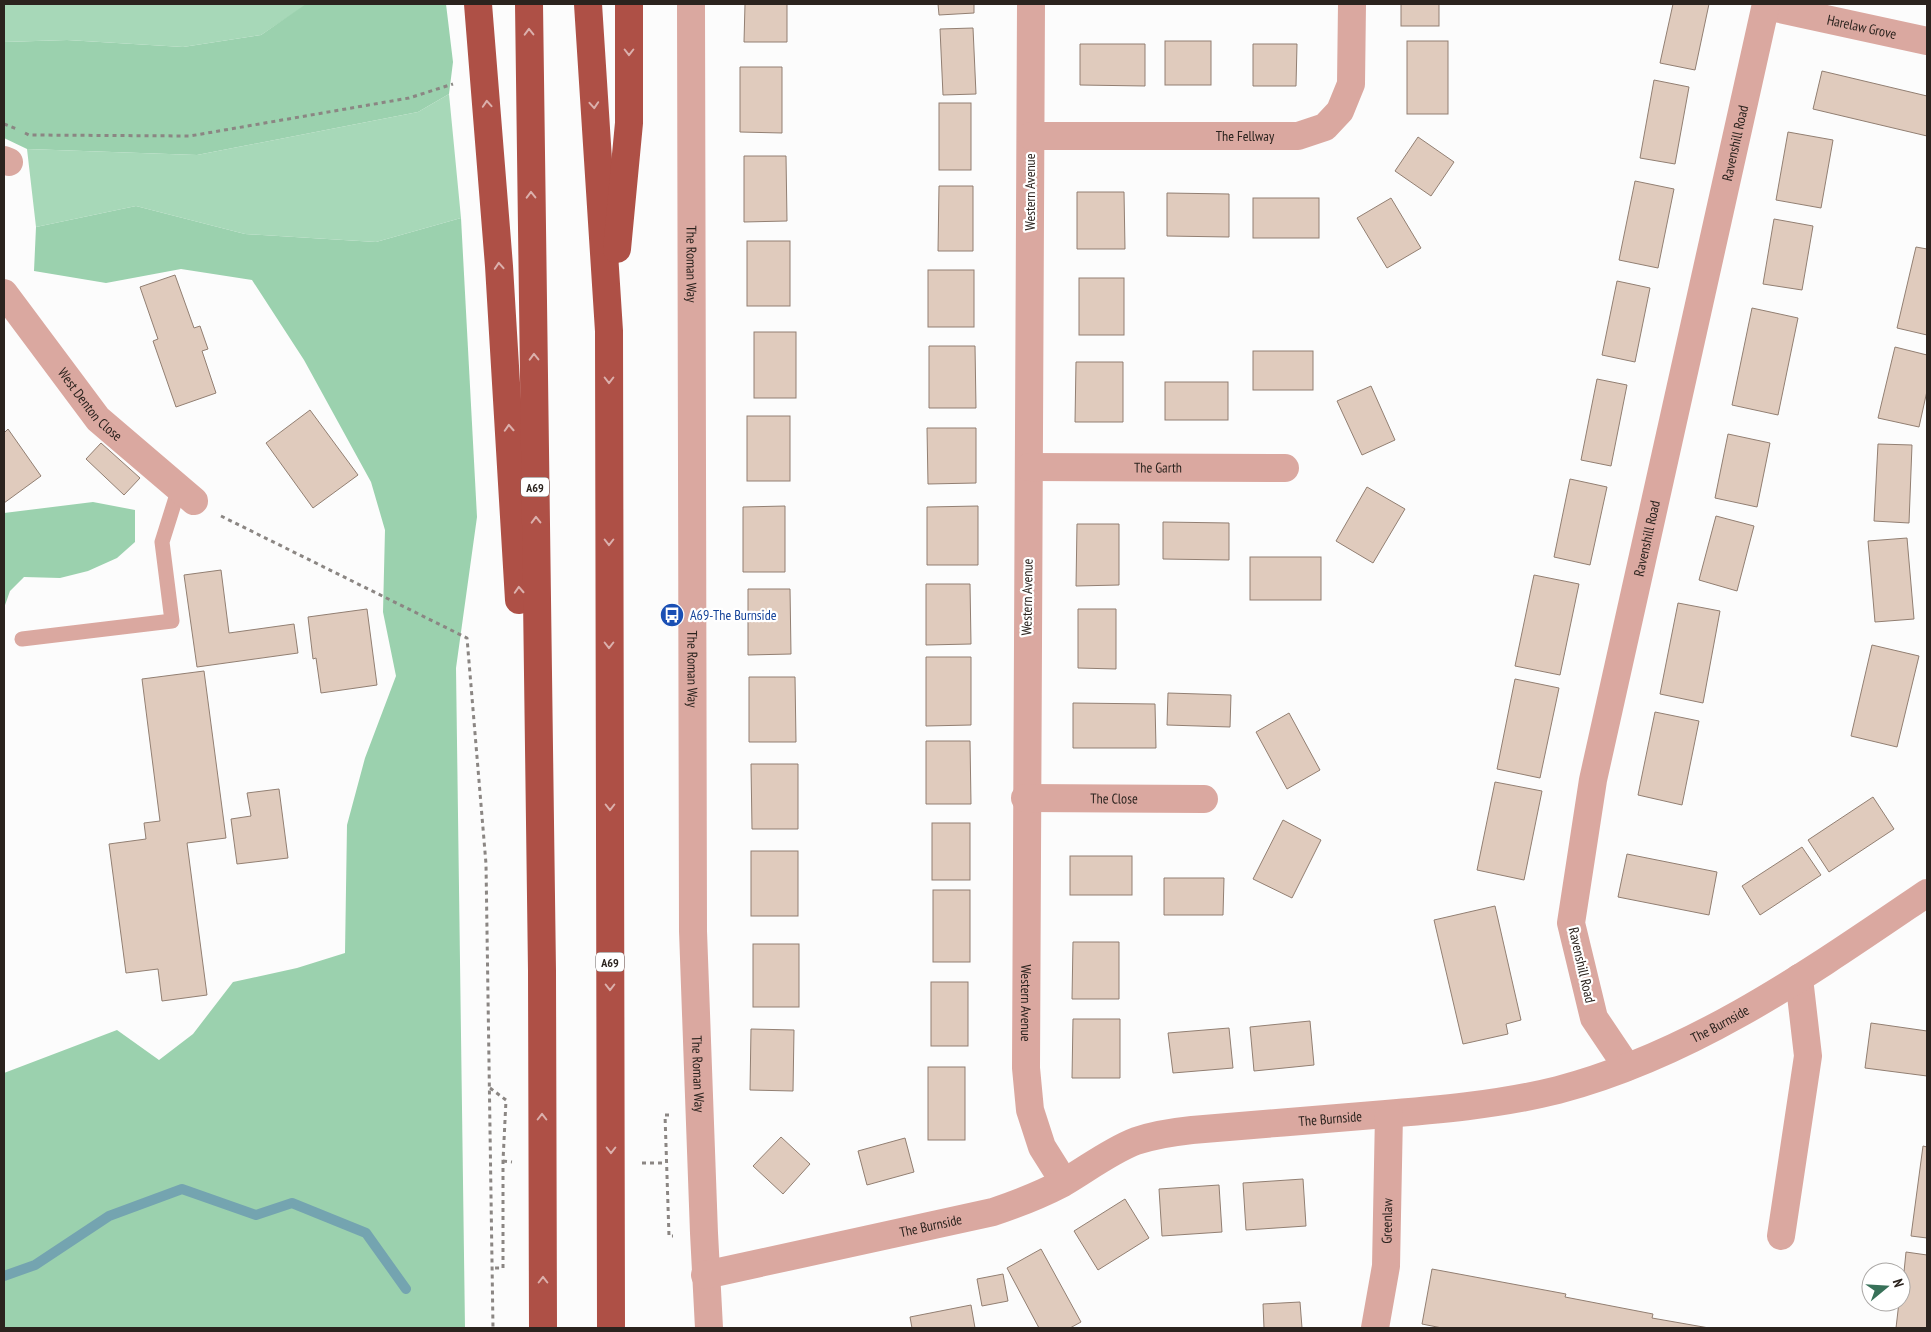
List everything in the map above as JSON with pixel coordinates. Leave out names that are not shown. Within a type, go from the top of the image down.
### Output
[{"type":"highway","points":[[478,4],[499,266],[542,971]]},
{"type":"highway","name":"A69","points":[[529,4],[542,971],[543,1328]]},
{"type":"highway","name":"A69","points":[[588,4],[609,331],[611,1328]]},
{"type":"highway","points":[[609,331],[629,123],[629,4]]},
{"type":"street","name":"The Roman Way","points":[[692,4],[693,931],[709,1328]]},
{"type":"street","name":"Western Avenue","points":[[1031,4],[1025,798],[1026,1068],[1030,1110],[1042,1147],[1064,1182]]},
{"type":"street","name":"The Fellway","points":[[1031,136],[1298,136],[1325,127],[1340,111],[1351,84],[1352,4]]},
{"type":"street","name":"Harelaw Grove","points":[[1766,5],[1927,41]]},
{"type":"street","name":"Ravenshill Road","points":[[1627,1067],[1594,1018],[1572,923],[1594,780],[1766,5]]},
{"type":"street","name":"West Denton Close","points":[[4,293],[98,419],[186,494]]},
{"type":"street","name":"The Garth","points":[[1029,467],[1285,468]]},
{"type":"street","name":"The Close","points":[[1025,798],[1204,799]]},
{"type":"street","name":"The Burnside","points":[[706,1275],[993,1212],[1029,1200],[1064,1182],[1112,1153],[1134,1142],[1157,1134],[1487,1105],[1559,1090],[1670,1050],[1756,1005],[1927,893]]},
{"type":"street","points":[[1781,1236],[1808,1056],[1799,978]]},
{"type":"street","name":"Greenlaw","points":[[1376,1328],[1386,1266],[1389,1114]]},
{"type":"lane","points":[[22,639],[172,621],[162,542],[186,494]]},
{"type":"path","points":[[4,124],[29,135],[190,136],[409,98],[457,83]]},
{"type":"path","points":[[186,494],[205,508],[467,638],[486,864],[493,1328]]},
{"type":"path","points":[[490,1088],[506,1100],[503,1161],[503,1268],[492,1268]]},
{"type":"path","points":[[665,1115],[669,1236]]},
{"type":"path","points":[[503,1161],[514,1163]]},
{"type":"path","points":[[642,1162],[666,1162]]},
{"type":"green space","points":[[4,4],[306,5],[261,35],[183,47],[67,40],[4,42]]},
{"type":"green space","points":[[306,4],[446,4],[453,62],[449,94],[418,112],[197,155],[27,149],[4,138],[4,42],[67,40],[183,47],[261,35]]},
{"type":"green space","points":[[449,94],[461,218],[376,242],[245,234],[136,206],[36,227],[27,149],[197,155],[418,112]]},
{"type":"green space","points":[[136,206],[245,234],[376,242],[461,218],[477,517],[456,668],[465,1328],[4,1328],[4,1073],[117,1030],[159,1060],[193,1034],[233,982],[297,968],[345,953],[347,825],[365,758],[396,676],[383,612],[385,530],[371,482],[304,360],[252,280],[181,269],[106,283],[34,271],[36,227]]},
{"type":"green space","points":[[93,502],[135,510],[135,542],[117,558],[88,571],[60,578],[24,577],[10,591],[4,608],[4,513]]},
{"type":"building","points":[[745,4],[787,4],[787,42],[744,42]]},
{"type":"building","points":[[938,4],[974,4],[974,13],[939,15]]},
{"type":"building","points":[[1401,4],[1439,4],[1439,26],[1401,26]]},
{"type":"building","points":[[1673,4],[1709,4],[1695,70],[1660,63]]},
{"type":"building","points":[[973,28],[976,94],[943,95],[940,29]]},
{"type":"building","points":[[1165,41],[1211,41],[1211,85],[1165,85]]},
{"type":"building","points":[[1407,41],[1448,41],[1448,114],[1407,114]]},
{"type":"building","points":[[1080,44],[1145,44],[1145,86],[1080,85]]},
{"type":"building","points":[[1253,44],[1297,44],[1296,86],[1253,86]]},
{"type":"building","points":[[740,67],[782,67],[782,133],[740,132]]},
{"type":"building","points":[[1822,71],[1927,96],[1927,136],[1813,109]]},
{"type":"building","points":[[1654,80],[1689,87],[1675,164],[1640,158]]},
{"type":"building","points":[[939,103],[971,103],[971,170],[939,170]]},
{"type":"building","points":[[1788,132],[1833,140],[1821,208],[1776,200]]},
{"type":"building","points":[[1418,137],[1454,162],[1431,196],[1395,171]]},
{"type":"building","points":[[744,156],[786,156],[787,221],[744,222]]},
{"type":"building","points":[[1635,181],[1674,189],[1658,268],[1619,260]]},
{"type":"building","points":[[939,186],[973,186],[973,251],[938,251]]},
{"type":"building","points":[[1077,192],[1124,192],[1125,249],[1077,249]]},
{"type":"building","points":[[1167,193],[1229,194],[1229,237],[1167,236]]},
{"type":"building","points":[[1253,198],[1319,198],[1319,238],[1253,238]]},
{"type":"building","points":[[1391,198],[1421,248],[1387,268],[1357,218]]},
{"type":"building","points":[[1774,219],[1813,226],[1802,290],[1763,284]]},
{"type":"building","points":[[747,241],[790,241],[790,306],[747,306]]},
{"type":"building","points":[[1916,247],[1927,249],[1927,335],[1897,328]]},
{"type":"building","points":[[928,270],[974,270],[974,327],[928,327]]},
{"type":"building","points":[[175,275],[194,328],[200,326],[208,349],[202,351],[216,393],[176,407],[153,341],[158,339],[140,287]]},
{"type":"building","points":[[1079,278],[1124,278],[1124,335],[1079,335]]},
{"type":"building","points":[[1617,281],[1650,288],[1635,362],[1602,355]]},
{"type":"building","points":[[1752,308],[1798,318],[1778,415],[1732,405]]},
{"type":"building","points":[[754,332],[796,332],[796,398],[754,398]]},
{"type":"building","points":[[929,346],[975,346],[976,408],[929,408]]},
{"type":"building","points":[[1895,347],[1927,355],[1927,391],[1919,427],[1878,418]]},
{"type":"building","points":[[1253,351],[1313,351],[1313,390],[1253,390]]},
{"type":"building","points":[[1076,362],[1123,362],[1123,422],[1075,422]]},
{"type":"building","points":[[1597,379],[1627,385],[1611,466],[1581,460]]},
{"type":"building","points":[[1165,382],[1228,382],[1228,420],[1165,420]]},
{"type":"building","points":[[1371,386],[1395,440],[1362,455],[1337,401]]},
{"type":"building","points":[[310,410],[358,475],[313,508],[266,443]]},
{"type":"building","points":[[747,416],[790,416],[790,481],[747,481]]},
{"type":"building","points":[[927,428],[976,428],[976,483],[928,484]]},
{"type":"building","points":[[8,429],[41,476],[4,503],[4,433]]},
{"type":"building","points":[[1728,434],[1770,443],[1757,507],[1715,498]]},
{"type":"building","points":[[101,443],[140,478],[124,495],[86,459]]},
{"type":"building","points":[[1878,444],[1912,445],[1909,523],[1874,521]]},
{"type":"building","points":[[1570,479],[1607,487],[1590,565],[1554,557]]},
{"type":"building","points":[[1367,487],[1405,509],[1373,563],[1336,541]]},
{"type":"building","points":[[785,506],[785,572],[743,572],[743,507]]},
{"type":"building","points":[[978,506],[978,565],[927,565],[927,507]]},
{"type":"building","points":[[1716,516],[1754,526],[1737,591],[1699,580]]},
{"type":"building","points":[[1163,522],[1229,523],[1229,560],[1163,559]]},
{"type":"building","points":[[1077,524],[1119,524],[1119,585],[1076,586]]},
{"type":"building","points":[[1907,538],[1914,619],[1875,622],[1868,541]]},
{"type":"building","points":[[1250,557],[1321,557],[1321,600],[1250,600]]},
{"type":"building","points":[[221,570],[229,633],[294,624],[298,653],[197,667],[184,575]]},
{"type":"building","points":[[1534,575],[1579,584],[1560,675],[1515,666]]},
{"type":"building","points":[[926,584],[970,584],[971,644],[926,645]]},
{"type":"building","points":[[748,589],[790,589],[791,654],[748,655]]},
{"type":"building","points":[[1678,603],[1720,611],[1703,703],[1660,694]]},
{"type":"building","points":[[367,609],[377,685],[321,693],[316,658],[313,659],[308,617]]},
{"type":"building","points":[[1078,609],[1116,609],[1116,669],[1078,668]]},
{"type":"building","points":[[1872,645],[1919,656],[1897,747],[1851,736]]},
{"type":"building","points":[[926,657],[971,657],[971,725],[926,726]]},
{"type":"building","points":[[204,671],[226,838],[187,843],[207,995],[162,1001],[158,969],[126,973],[109,844],[146,839],[144,823],[160,821],[142,679]]},
{"type":"building","points":[[749,677],[795,677],[796,742],[749,742]]},
{"type":"building","points":[[1515,679],[1559,688],[1540,778],[1497,769]]},
{"type":"building","points":[[1168,693],[1231,695],[1230,727],[1167,725]]},
{"type":"building","points":[[1073,703],[1155,704],[1156,748],[1073,748]]},
{"type":"building","points":[[1655,712],[1699,721],[1682,805],[1638,795]]},
{"type":"building","points":[[1289,713],[1320,770],[1287,789],[1256,732]]},
{"type":"building","points":[[926,741],[970,741],[971,804],[926,804]]},
{"type":"building","points":[[751,764],[798,764],[798,829],[752,829]]},
{"type":"building","points":[[1495,782],[1542,791],[1524,880],[1477,870]]},
{"type":"building","points":[[279,789],[288,858],[237,864],[231,819],[251,816],[247,793]]},
{"type":"building","points":[[1873,797],[1894,829],[1829,872],[1808,840]]},
{"type":"building","points":[[1283,820],[1321,840],[1292,898],[1253,879]]},
{"type":"building","points":[[932,823],[970,823],[970,880],[932,880]]},
{"type":"building","points":[[1802,847],[1821,875],[1760,915],[1742,886]]},
{"type":"building","points":[[751,851],[798,851],[798,916],[751,916]]},
{"type":"building","points":[[1627,854],[1717,872],[1709,915],[1618,897]]},
{"type":"building","points":[[1070,856],[1132,856],[1132,895],[1070,895]]},
{"type":"building","points":[[1164,878],[1224,878],[1223,915],[1164,915]]},
{"type":"building","points":[[933,890],[970,890],[970,962],[933,962]]},
{"type":"building","points":[[1495,906],[1521,1020],[1506,1024],[1508,1034],[1463,1044],[1434,920]]},
{"type":"building","points":[[1073,942],[1119,942],[1119,999],[1072,999]]},
{"type":"building","points":[[753,944],[799,944],[799,1007],[753,1007]]},
{"type":"building","points":[[931,982],[968,982],[968,1046],[931,1046]]},
{"type":"building","points":[[1073,1019],[1120,1019],[1120,1078],[1072,1078]]},
{"type":"building","points":[[1310,1021],[1314,1065],[1254,1071],[1250,1027]]},
{"type":"building","points":[[1871,1023],[1927,1031],[1927,1076],[1865,1068]]},
{"type":"building","points":[[1229,1028],[1233,1068],[1173,1073],[1168,1033]]},
{"type":"building","points":[[751,1029],[794,1030],[793,1091],[750,1090]]},
{"type":"building","points":[[928,1067],[965,1067],[965,1140],[928,1140]]},
{"type":"building","points":[[781,1137],[810,1164],[783,1194],[753,1166]]},
{"type":"building","points":[[905,1138],[914,1172],[867,1185],[858,1151]]},
{"type":"building","points":[[1923,1146],[1927,1147],[1927,1238],[1911,1236]]},
{"type":"building","points":[[1303,1179],[1306,1226],[1246,1230],[1243,1183]]},
{"type":"building","points":[[1219,1185],[1222,1232],[1162,1236],[1159,1189]]},
{"type":"building","points":[[1125,1199],[1149,1238],[1098,1270],[1074,1231]]},
{"type":"building","points":[[1041,1249],[1081,1322],[1070,1328],[1039,1328],[1007,1268]]},
{"type":"building","points":[[1906,1252],[1927,1255],[1927,1328],[1896,1328],[1898,1312],[1911,1312],[1911,1262],[1905,1262]]},
{"type":"building","points":[[1432,1269],[1566,1294],[1565,1297],[1653,1314],[1652,1318],[1709,1328],[1442,1328],[1422,1324]]},
{"type":"building","points":[[1003,1274],[1008,1301],[982,1306],[977,1279]]},
{"type":"building","points":[[1300,1302],[1302,1328],[1264,1328],[1263,1304]]},
{"type":"building","points":[[971,1305],[975,1328],[912,1328],[910,1317]]},
{"type":"waterway","points":[[4,1276],[35,1265],[109,1216],[182,1189],[256,1215],[292,1203],[366,1233],[406,1289]]},
{"type":"place","name":"A69-The Burnside","points":[[672,615]]}]
